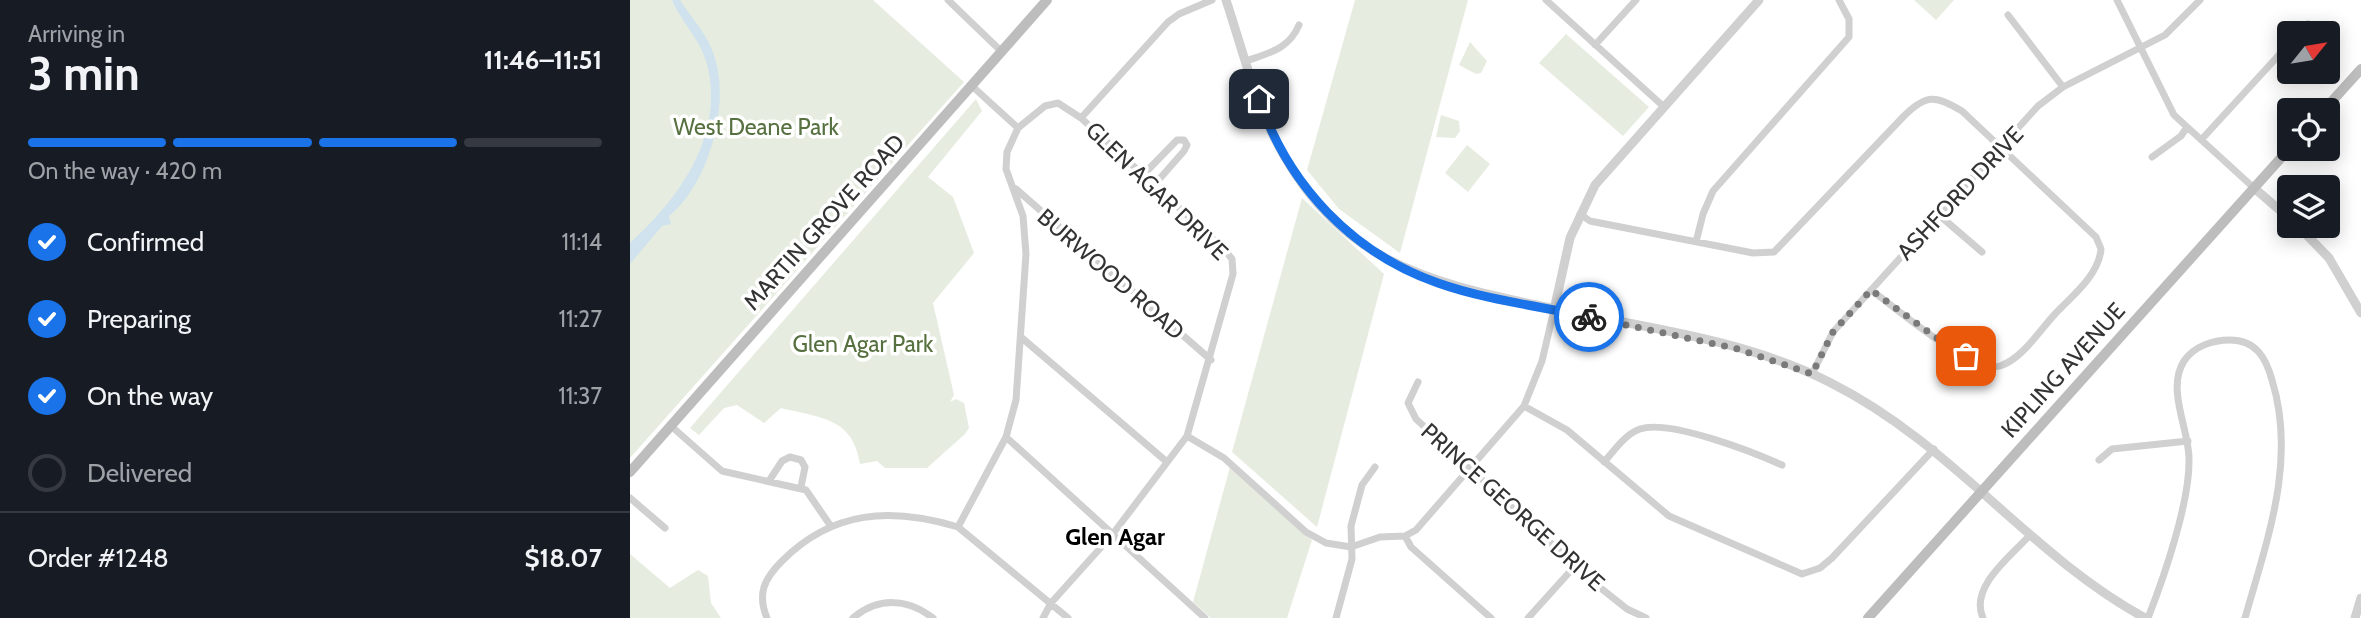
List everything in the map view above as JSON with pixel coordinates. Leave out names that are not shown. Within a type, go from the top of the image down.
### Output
[{"type":"main road","name":"MARTIN GROVE ROAD","points":[[630,472],[1047,0]]},
{"type":"main road","points":[[2335,98],[2361,69]]},
{"type":"main road","name":"KIPLING AVENUE","points":[[1867,618],[2278,161]]},
{"type":"street","points":[[948,0],[1002,52]]},
{"type":"street","points":[[1081,118],[1168,22],[1179,14],[1212,0]]},
{"type":"street","points":[[1226,0],[1264,113],[1283,154],[1318,203],[1348,233],[1401,267],[1439,283],[1715,343],[1812,374],[1882,411],[1934,449],[2094,588],[2147,618],[2185,496],[2189,467],[2188,442],[2177,391],[2183,362],[2190,354],[2212,342],[2236,340],[2254,346],[2267,364],[2277,394],[2282,449],[2280,489],[2245,618]]},
{"type":"street","points":[[1546,0],[1663,106]]},
{"type":"street","points":[[1595,45],[1636,0]]},
{"type":"street","points":[[1187,436],[1224,458],[1306,531],[1335,546],[1351,547],[1380,537],[1405,536],[1416,530],[1524,406],[1542,361],[1567,248],[1580,214],[1605,172],[1759,0]]},
{"type":"street","points":[[1696,243],[1703,214],[1713,191],[1849,37],[1851,27],[1839,0]]},
{"type":"street","points":[[2117,0],[2170,108],[2187,127],[2277,208]]},
{"type":"street","name":"ASHFORD DRIVE","points":[[1812,374],[1833,332],[2038,106],[2063,87],[2173,29],[2200,0]]},
{"type":"street","points":[[2008,15],[2063,87]]},
{"type":"street","points":[[1246,61],[1283,47],[1294,37],[1299,25]]},
{"type":"street","points":[[2201,140],[2277,57]]},
{"type":"street","points":[[958,527],[1006,438],[1016,400],[1026,254],[1023,216],[1006,169],[1007,152],[1018,128],[972,86]]},
{"type":"street","points":[[1580,214],[1590,221],[1696,243],[1753,253],[1774,253],[1912,108],[1931,98],[1942,99],[1962,111],[2096,237],[2101,249],[2091,275],[2033,339],[2002,365],[1980,363],[1941,341],[1871,290]]},
{"type":"street","name":"GLEN AGAR DRIVE","points":[[1018,128],[1045,106],[1058,103],[1081,118],[1232,258],[1233,274],[1187,436],[1112,535],[1051,603],[1043,618]]},
{"type":"street","points":[[2152,157],[2181,136],[2187,127]]},
{"type":"street","points":[[1144,174],[1177,140],[1184,140],[1184,151],[1155,184]]},
{"type":"street","name":"BURWOOD ROAD","points":[[1013,186],[1210,360]]},
{"type":"street","points":[[1939,215],[1982,252]]},
{"type":"street","points":[[2310,238],[2325,253],[2361,313]]},
{"type":"street","points":[[1022,338],[1167,462]]},
{"type":"street","name":"PRINCE GEORGE DRIVE","points":[[1418,382],[1409,397],[1411,413],[1575,566],[1628,609],[1646,618]]},
{"type":"street","points":[[1524,406],[1557,423],[1668,516],[1802,574],[1820,568],[1832,558],[1934,449]]},
{"type":"street","points":[[671,426],[722,471],[801,487],[810,494],[830,525]]},
{"type":"street","points":[[1604,462],[1634,431],[1650,427],[1698,435],[1782,465]]},
{"type":"street","points":[[1006,438],[1205,618]]},
{"type":"street","points":[[2099,460],[2112,449],[2188,442]]},
{"type":"street","points":[[769,481],[782,461],[794,457],[801,460],[805,467],[801,487]]},
{"type":"street","points":[[1336,618],[1352,559],[1351,526],[1356,506],[1362,485],[1375,467]]},
{"type":"street","points":[[630,498],[665,528]]},
{"type":"street","points":[[767,618],[761,603],[761,588],[776,567],[800,543],[830,525],[878,515],[928,518],[958,527],[1068,618]]},
{"type":"street","points":[[1983,618],[1978,602],[1984,588],[2030,535]]},
{"type":"street","points":[[1405,536],[1411,547],[1491,618]]},
{"type":"street","points":[[1528,618],[1575,566]]},
{"type":"street","points":[[2356,618],[2361,598]]},
{"type":"street","points":[[853,618],[862,610],[891,601],[919,607],[933,618]]},
{"type":"green space","name":"West Deane Park","points":[[630,0],[873,0],[964,82],[630,458]]},
{"type":"green space","points":[[1355,0],[1468,0],[1400,253],[1339,209],[1307,170]]},
{"type":"green space","points":[[1914,0],[1954,0],[1936,20]]},
{"type":"green space","points":[[1566,34],[1649,107],[1623,136],[1539,63]]},
{"type":"green space","points":[[1470,42],[1487,61],[1481,73],[1476,74],[1459,65]]},
{"type":"green space","name":"Glen Agar Park","points":[[976,99],[982,111],[928,177],[953,197],[974,253],[933,303],[954,395],[950,402],[956,399],[964,403],[969,428],[965,434],[927,468],[885,468],[877,461],[860,464],[850,437],[832,422],[781,408],[764,423],[737,405],[724,408],[699,435],[690,428]]},
{"type":"green space","points":[[1441,115],[1459,121],[1460,131],[1455,138],[1436,137]]},
{"type":"green space","points":[[1467,145],[1490,164],[1468,192],[1445,173]]},
{"type":"green space","points":[[1302,198],[1384,274],[1317,527],[1232,452]]},
{"type":"green space","points":[[1230,467],[1312,540],[1287,618],[1211,618],[1193,602]]},
{"type":"green space","points":[[630,554],[670,588],[698,570],[708,576],[711,603],[721,618],[630,618]]},
{"type":"water","points":[[672,0],[680,0],[712,50],[718,70],[718,116],[706,163],[696,184],[669,216],[671,224],[662,226],[630,264],[630,243],[666,206],[682,184],[695,162],[710,113],[711,87],[706,61]]},
{"type":"way so far","points":[[1589,317],[1715,343],[1812,374],[1833,332],[1871,290],[1966,356]]},
{"type":"district","name":"Glen Agar","points":[[1115,536]]},
{"type":"route","points":[[1259,99],[1275,141],[1290,167],[1327,214],[1371,249],[1419,276],[1461,290],[1589,317]]}]
